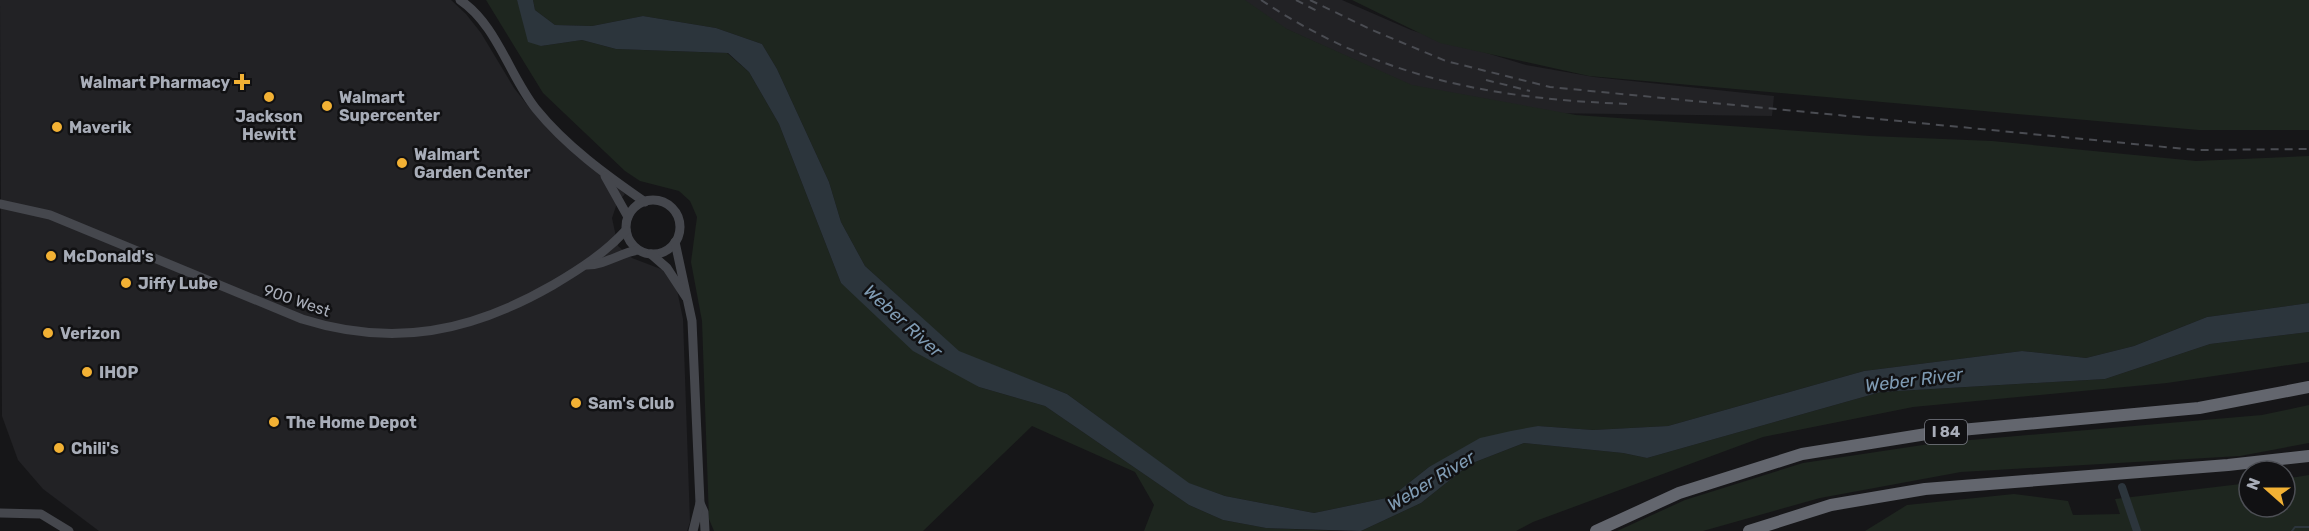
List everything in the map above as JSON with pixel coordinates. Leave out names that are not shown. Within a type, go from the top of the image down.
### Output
[{"type":"highway","name":"I 84","points":[[1596,531],[1679,493],[1802,454],[1939,432],[2199,408],[2309,387]]},
{"type":"highway","points":[[1749,531],[1831,506],[1925,489],[2228,465],[2309,456]]},
{"type":"street","points":[[460,0],[474,12],[489,32],[537,110],[605,176],[645,202],[666,204],[676,214],[680,228],[675,242],[665,251],[651,254]]},
{"type":"street","points":[[605,176],[628,217]]},
{"type":"street","points":[[645,202],[638,205],[628,217],[626,230],[632,244],[638,250],[651,254],[667,268],[686,297]]},
{"type":"street","name":"900 West","points":[[0,204],[50,215],[290,315],[325,326],[362,333],[422,333],[464,325],[517,305],[587,265],[612,245],[626,230]]},
{"type":"street","points":[[675,242],[692,321],[700,503],[693,531]]},
{"type":"street","name":"900 West","points":[[587,265],[597,265],[624,252],[638,250]]},
{"type":"street","points":[[700,503],[704,512],[705,531]]},
{"type":"street","points":[[0,513],[41,514],[69,531]]},
{"type":"shaded area","points":[[0,0],[451,0],[481,33],[514,88],[532,111],[625,194],[617,203],[612,218],[618,246],[632,258],[666,271],[676,285],[683,319],[690,522],[687,531],[99,531],[43,489],[18,460],[2,416]]},
{"type":"shaded area","points":[[486,0],[517,0],[522,15],[541,46],[582,40],[616,49],[727,53],[749,72],[779,124],[841,283],[979,387],[1045,406],[1189,505],[1223,520],[1266,528],[1339,531],[1144,531],[1154,505],[1135,472],[1032,426],[923,531],[714,531],[709,519],[702,321],[691,262],[697,217],[690,201],[679,191],[640,181],[625,171],[543,93]]},
{"type":"shaded area","points":[[533,0],[1245,0],[1287,29],[1412,85],[1576,115],[1870,136],[1992,141],[2196,161],[2309,156],[2309,303],[2207,317],[2134,346],[2086,358],[2022,351],[1864,371],[1668,426],[1593,430],[1538,426],[1429,467],[1391,497],[1314,513],[1225,496],[1188,483],[1067,394],[959,352],[865,266],[841,222],[829,182],[777,69],[762,44],[716,28],[643,16],[592,26],[555,25],[535,10]]},
{"type":"shaded area","points":[[1240,0],[1342,0],[1411,30],[1526,65],[1594,77],[1774,96],[1772,116],[1543,113],[1412,86],[1284,28]]},
{"type":"shaded area","points":[[1352,0],[2309,0],[2309,130],[2199,130],[1589,76],[1440,43]]},
{"type":"shaded area","points":[[2309,332],[2309,362],[2167,383],[1913,407],[1763,437],[1533,522],[1516,531],[1361,531],[1421,503],[1470,464],[1524,443],[1623,453],[1647,458],[1881,392],[2105,379],[2210,344]]},
{"type":"shaded area","points":[[2309,405],[2309,443],[2240,456],[1961,472],[1820,498],[1703,531],[1617,531],[1685,500],[1803,463],[1936,443],[2262,415]]},
{"type":"shaded area","points":[[2309,475],[2309,531],[1865,531],[1907,505],[2014,494],[2068,501],[2073,515],[2120,514],[2115,499],[2237,484],[2237,519],[2297,519],[2297,477]]},
{"type":"water","name":"Weber River","points":[[517,0],[533,0],[535,10],[555,25],[592,26],[643,16],[716,28],[762,44],[777,69],[829,182],[841,222],[865,266],[959,351],[1067,394],[1189,483],[1225,496],[1314,513],[1391,497],[1429,467],[1480,438],[1538,426],[1593,430],[1668,426],[1864,371],[2022,351],[2086,358],[2134,346],[2207,317],[2309,303],[2309,332],[2210,344],[2105,379],[1881,392],[1647,458],[1623,453],[1524,443],[1470,464],[1421,503],[1361,531],[1266,528],[1223,520],[1189,505],[1045,406],[979,387],[913,351],[841,283],[779,124],[749,72],[728,53],[616,49],[582,40],[541,46],[528,42]]},
{"type":"waterway","points":[[2122,487],[2137,531]]},
{"type":"waterway","points":[[2292,531],[2295,527],[2309,527]]},
{"type":"railway","points":[[1261,0],[1305,27],[1349,48],[1393,66],[1438,79],[1531,97],[1630,104]]},
{"type":"railway","points":[[1296,0],[1317,11]]},
{"type":"railway","points":[[1310,0],[1372,30],[1446,61],[1550,87],[2196,150],[2309,149]]},
{"type":"railway","points":[[1486,80],[1530,91]]},
{"type":"place","name":"Walmart Pharmacy","points":[[242,82]]},
{"type":"place","name":"Jackson Hewitt","points":[[269,97]]},
{"type":"place","name":"Walmart Supercenter","points":[[327,106]]},
{"type":"place","name":"Maverik","points":[[57,127]]},
{"type":"place","name":"Walmart Garden Center","points":[[402,163]]},
{"type":"place","name":"McDonald's","points":[[51,256]]},
{"type":"place","name":"Jiffy Lube","points":[[126,283]]},
{"type":"place","name":"Verizon","points":[[48,333]]},
{"type":"place","name":"IHOP","points":[[87,372]]},
{"type":"place","name":"Sam's Club","points":[[576,403]]},
{"type":"place","name":"The Home Depot","points":[[274,422]]},
{"type":"place","name":"Chili's","points":[[59,448]]}]
